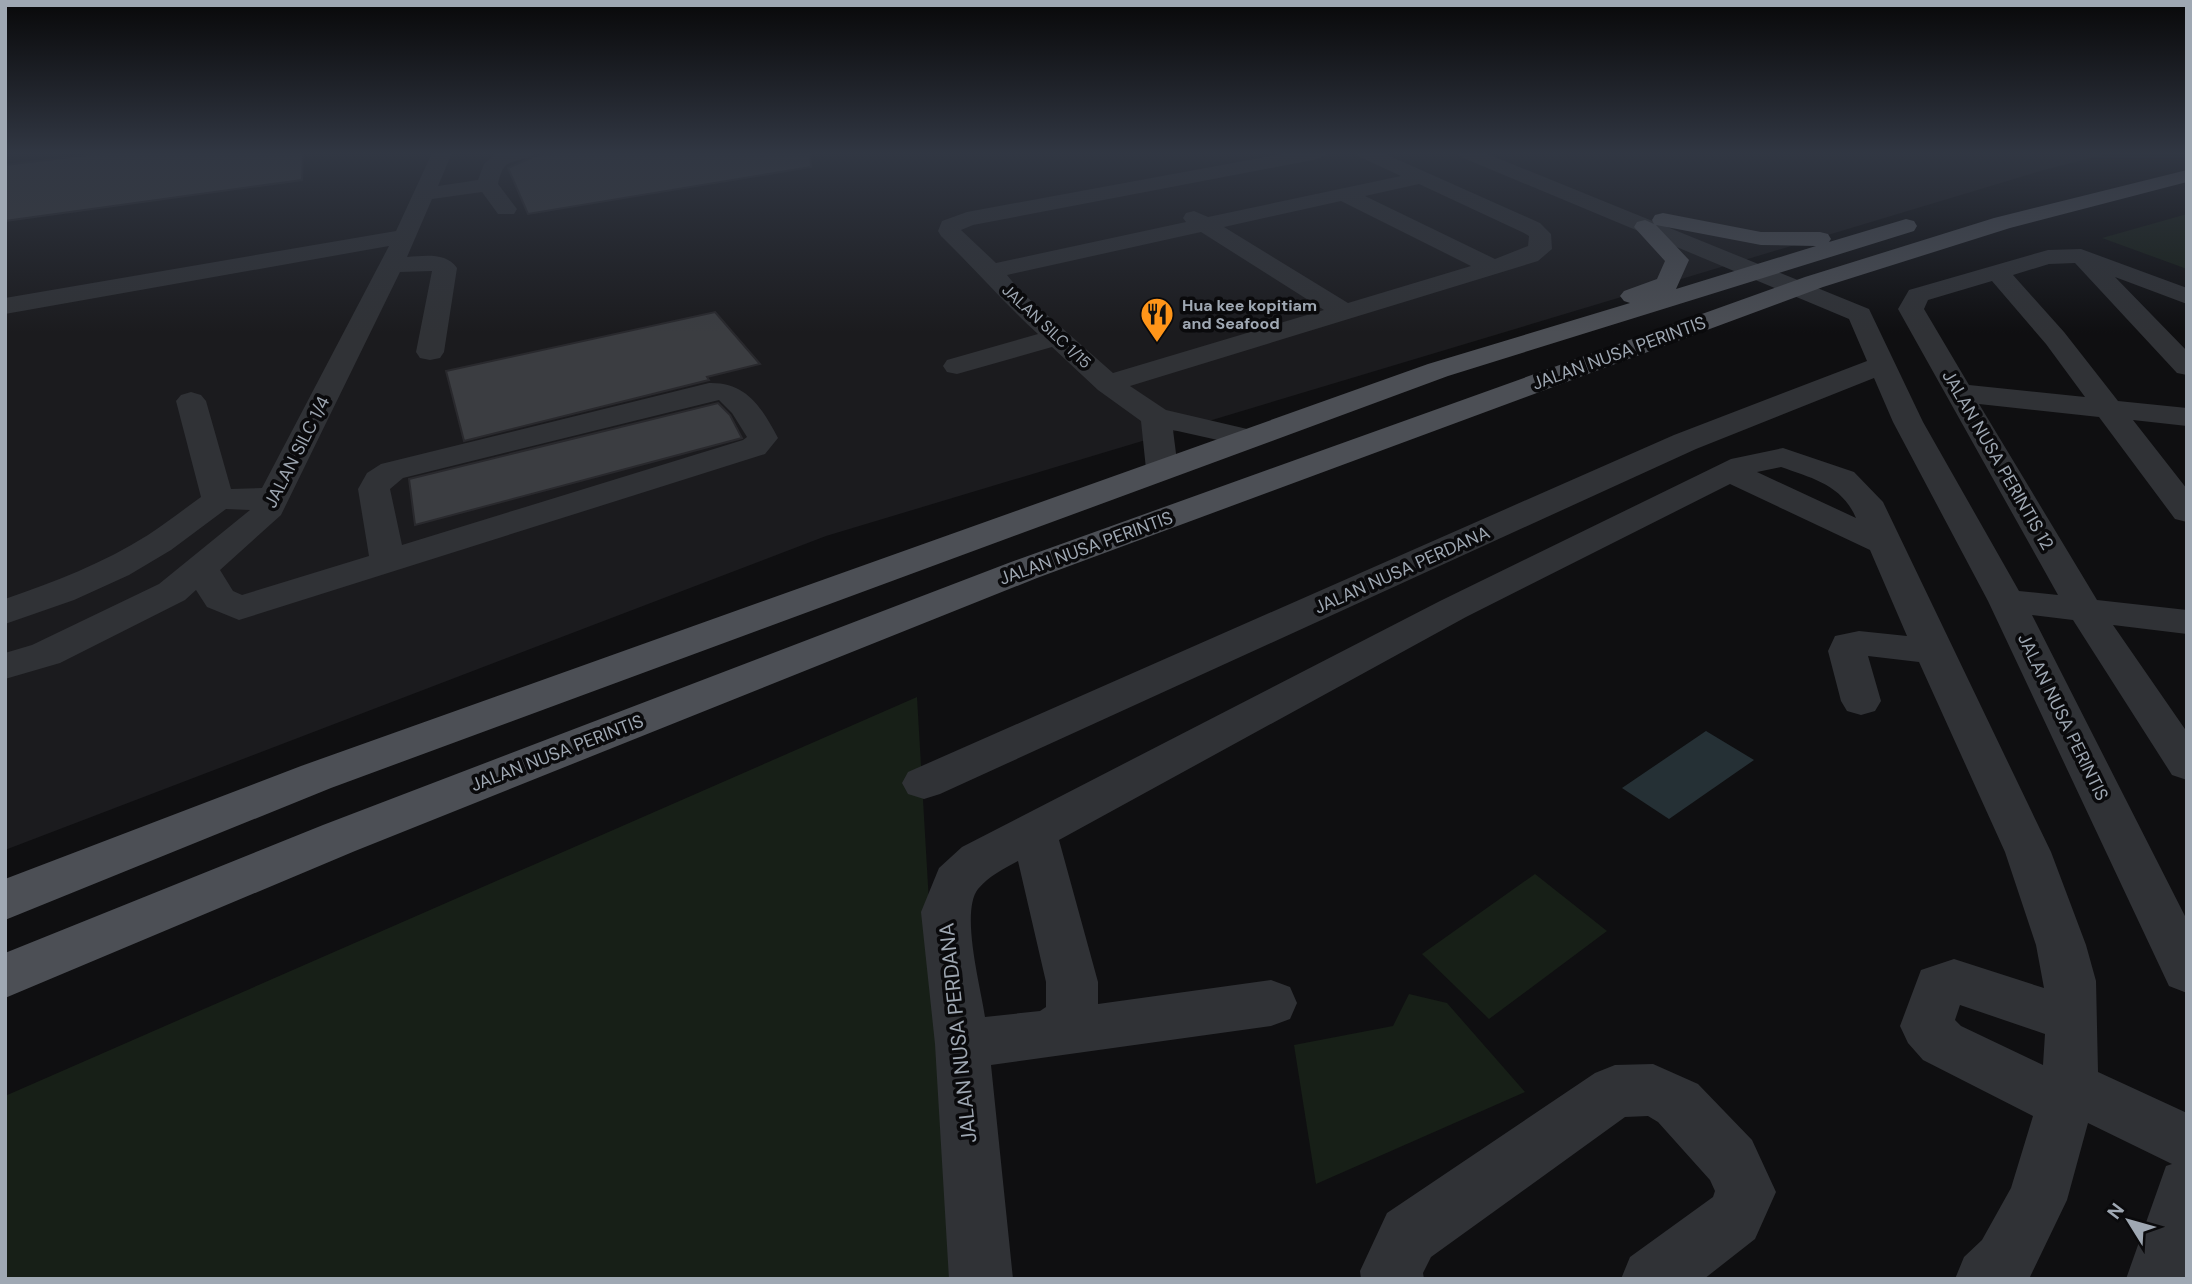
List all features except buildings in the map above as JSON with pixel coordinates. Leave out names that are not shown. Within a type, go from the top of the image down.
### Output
[{"type":"main road","name":"JALAN NUSA PERINTIS","points":[[5,900],[316,777],[1438,370],[1783,277],[2042,213]]},
{"type":"main road","name":"JALAN NUSA PERINTIS","points":[[5,976],[339,838],[1932,218],[1799,241],[1733,235],[1654,223]]},
{"type":"main road","points":[[1438,370],[1667,284],[1677,260],[1654,223]]},
{"type":"street","name":"JALAN SILC 1/4","points":[[5,666],[46,654],[172,592],[264,515],[391,266],[414,213]]},
{"type":"street","name":"JALAN SILC 1/15","points":[[999,213],[967,219],[950,226],[949,231],[991,271],[1011,296],[1108,384],[1156,417],[1249,438]]},
{"type":"street","points":[[1186,213],[1345,312]]},
{"type":"street","points":[[991,271],[1259,213]]},
{"type":"street","points":[[1382,213],[1492,267]]},
{"type":"street","points":[[1108,384],[1492,267],[1546,260],[1540,249],[1541,238],[1532,228],[1498,213]]},
{"type":"street","points":[[1625,213],[1783,277]]},
{"type":"street","points":[[1634,213],[1654,223]]},
{"type":"street","points":[[5,306],[404,236]]},
{"type":"street","points":[[2081,256],[2187,367]]},
{"type":"street","points":[[2187,297],[2081,256],[2048,257],[1996,271],[2054,338],[2187,512]]},
{"type":"street","points":[[391,266],[431,262],[445,268],[430,352]]},
{"type":"street","name":"JALAN NUSA PERINTIS 12","points":[[1996,271],[1918,295],[1912,309],[2085,610],[2167,713],[2187,764]]},
{"type":"street","name":"JALAN NUSA PERINTIS","points":[[1783,277],[1860,314],[1908,422],[2006,601],[2187,971]]},
{"type":"street","points":[[1378,302],[1412,317]]},
{"type":"street","points":[[957,366],[1058,337]]},
{"type":"street","name":"JALAN NUSA PERDANA","points":[[924,783],[1685,442],[1883,365]]},
{"type":"street","points":[[201,569],[220,598],[239,608],[388,562],[754,447],[763,438],[755,423],[733,397],[726,392],[709,392],[392,471],[378,480],[374,489],[388,562]]},
{"type":"street","points":[[1959,393],[2187,417]]},
{"type":"street","points":[[191,401],[218,500]]},
{"type":"street","points":[[1156,417],[1162,469]]},
{"type":"street","name":"JALAN NUSA PERDANA","points":[[981,1279],[962,1044],[945,912],[956,881],[979,860],[1451,610],[1742,466],[1783,457],[1843,479],[1866,502],[2028,852],[2061,946],[2070,981],[2072,1020],[2067,1095],[2037,1200],[2004,1262],[1986,1279]]},
{"type":"street","points":[[5,612],[61,592],[116,567],[159,543],[218,500],[274,497]]},
{"type":"street","points":[[1401,571],[1451,610]]},
{"type":"street","points":[[2006,601],[2187,622]]},
{"type":"street","points":[[1861,702],[1847,652],[1849,645],[1859,643],[1933,651]]},
{"type":"street","points":[[1034,832],[1072,982],[1072,1017],[1052,1034]]},
{"type":"street","points":[[2072,1020],[1954,981],[1939,986],[1927,1026],[1942,1043],[2187,1142]]},
{"type":"street","points":[[962,1044],[1271,1003]]},
{"type":"street","points":[[1393,1279],[1391,1271],[1409,1235],[1615,1091],[1653,1090],[1678,1103],[1731,1160],[1746,1192],[1734,1218],[1652,1279]]},
{"type":"street","points":[[2157,1279],[2187,1187]]},
{"type":"shaded area","points":[[5,213],[1901,213],[826,536],[5,850]]},
{"type":"shaded area","points":[[2187,214],[2187,269],[2102,238]]},
{"type":"shaded area","points":[[917,697],[951,1279],[5,1279],[5,1096]]},
{"type":"shaded area","points":[[1706,731],[1754,760],[1669,819],[1622,788]]},
{"type":"shaded area","points":[[1535,874],[1607,931],[1489,1019],[1422,954]]},
{"type":"shaded area","points":[[1409,994],[1447,1003],[1525,1092],[1316,1184],[1294,1045],[1393,1026]]},
{"type":"place","name":"Hua kee kopitiam and Seafood","points":[[1157,344]]}]
